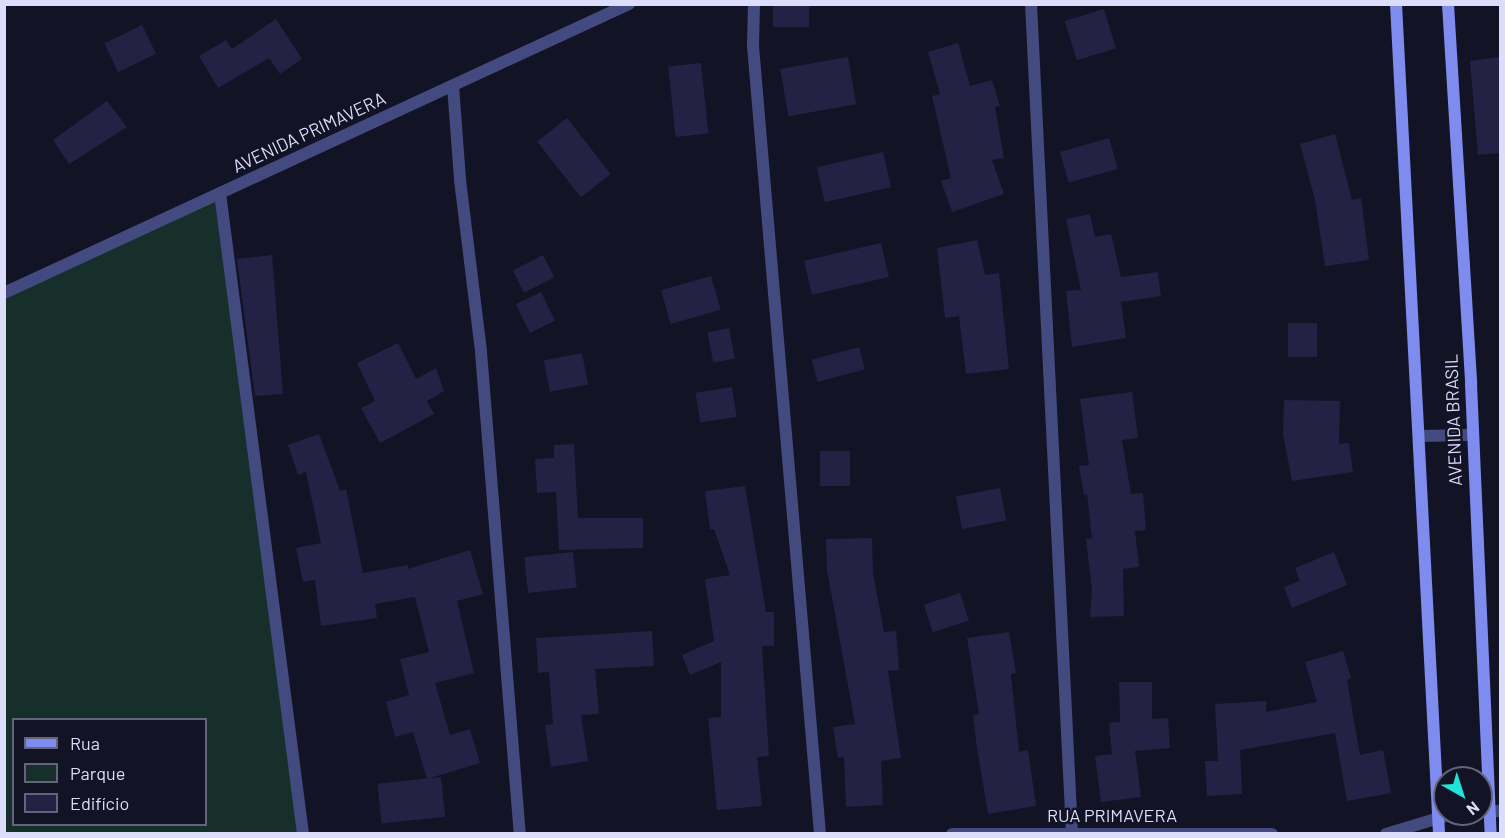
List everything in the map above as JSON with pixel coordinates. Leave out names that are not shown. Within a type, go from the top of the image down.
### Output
[{"type":"street","name":"AVENIDA PRIMAVERA","points":[[4,293],[629,4]]},
{"type":"street","points":[[754,4],[753,46],[820,834]]},
{"type":"street","points":[[1031,4],[1072,833]]},
{"type":"street","name":"AVENIDA BRASIL","points":[[1396,4],[1436,766]]},
{"type":"street","name":"AVENIDA BRASIL","points":[[1448,4],[1471,384],[1470,435],[1488,766]]},
{"type":"street","points":[[453,86],[460,180],[481,352],[520,834]]},
{"type":"street","points":[[220,193],[303,834]]},
{"type":"street","points":[[1420,436],[1470,435]]},
{"type":"street","points":[[1386,834],[1433,817]]},
{"type":"street","name":"RUA PRIMAVERA","points":[[952,834],[1272,834]]},
{"type":"green space","points":[[220,193],[303,833],[5,833],[4,293]]},
{"type":"building","points":[[773,4],[809,4],[809,27],[773,27]]},
{"type":"building","points":[[1104,9],[1116,48],[1077,60],[1065,21]]},
{"type":"building","points":[[276,19],[302,59],[280,74],[269,58],[218,88],[199,56],[226,40],[232,49]]},
{"type":"building","points":[[142,25],[156,54],[118,72],[104,43]]},
{"type":"building","points":[[958,43],[970,86],[992,80],[1000,106],[995,107],[1004,158],[992,160],[1004,194],[952,212],[941,181],[951,178],[932,96],[940,94],[928,52]]},
{"type":"building","points":[[848,57],[856,104],[788,116],[780,69]]},
{"type":"building","points":[[1500,57],[1500,153],[1478,155],[1470,61]]},
{"type":"building","points":[[701,63],[708,134],[676,137],[668,66]]},
{"type":"building","points":[[107,101],[127,127],[69,164],[53,140]]},
{"type":"building","points":[[567,118],[611,174],[581,197],[537,141]]},
{"type":"building","points":[[1335,134],[1352,200],[1361,198],[1369,260],[1325,266],[1315,200],[1300,144]]},
{"type":"building","points":[[1109,138],[1118,169],[1069,183],[1060,152]]},
{"type":"building","points":[[883,152],[891,187],[825,202],[817,167]]},
{"type":"building","points":[[1090,214],[1095,237],[1111,234],[1121,277],[1158,272],[1161,296],[1121,302],[1126,338],[1072,347],[1066,291],[1081,290],[1066,219]]},
{"type":"building","points":[[977,240],[985,275],[999,273],[1009,369],[966,374],[959,316],[945,318],[937,248]]},
{"type":"building","points":[[881,243],[889,277],[812,295],[804,261]]},
{"type":"building","points":[[272,255],[283,394],[255,396],[237,259]]},
{"type":"building","points":[[543,255],[554,277],[524,293],[513,270]]},
{"type":"building","points":[[711,276],[721,310],[671,324],[661,290]]},
{"type":"building","points":[[541,292],[555,321],[530,333],[516,304]]},
{"type":"building","points":[[1288,323],[1317,323],[1317,357],[1288,357]]},
{"type":"building","points":[[729,328],[735,358],[713,363],[707,332]]},
{"type":"building","points":[[398,343],[416,379],[436,368],[444,391],[427,401],[434,414],[380,443],[361,408],[375,401],[357,363]]},
{"type":"building","points":[[859,347],[865,369],[818,382],[812,360]]},
{"type":"building","points":[[582,353],[588,384],[550,392],[544,360]]},
{"type":"building","points":[[732,387],[737,417],[700,422],[695,393]]},
{"type":"building","points":[[1132,392],[1138,438],[1122,440],[1131,494],[1143,493],[1146,530],[1135,531],[1139,567],[1123,569],[1124,616],[1090,617],[1092,590],[1086,539],[1092,538],[1087,494],[1084,495],[1079,466],[1089,465],[1080,399]]},
{"type":"building","points":[[1284,400],[1340,401],[1339,444],[1349,443],[1353,472],[1292,481],[1283,434]]},
{"type":"building","points":[[319,434],[340,491],[346,489],[363,573],[408,565],[408,569],[470,550],[483,594],[457,601],[474,673],[435,683],[450,735],[470,729],[480,763],[427,779],[413,732],[395,737],[386,702],[409,695],[400,659],[429,652],[415,597],[375,604],[377,618],[321,626],[315,580],[303,582],[296,548],[321,543],[306,472],[298,475],[288,445]]},
{"type":"building","points":[[574,444],[578,518],[643,518],[643,548],[559,550],[556,492],[537,493],[535,459],[554,458],[554,445]]},
{"type":"building","points":[[820,451],[850,451],[850,486],[820,486]]},
{"type":"building","points":[[745,486],[766,612],[774,612],[774,646],[762,646],[769,756],[757,757],[762,806],[717,810],[708,718],[721,717],[721,662],[690,675],[682,655],[714,641],[705,579],[730,575],[714,529],[710,529],[705,491]]},
{"type":"building","points":[[1000,488],[1006,520],[962,529],[956,497]]},
{"type":"building","points":[[872,538],[873,573],[884,632],[896,631],[899,670],[888,671],[901,758],[881,761],[883,805],[846,807],[844,757],[838,758],[833,727],[855,724],[827,570],[826,539]]},
{"type":"building","points":[[573,552],[577,588],[528,593],[524,557]]},
{"type":"building","points":[[1334,552],[1347,585],[1292,608],[1284,587],[1300,581],[1295,568]]},
{"type":"building","points":[[960,593],[969,621],[933,632],[924,605]]},
{"type":"building","points":[[652,631],[654,666],[595,669],[599,714],[581,715],[588,761],[551,767],[545,725],[553,724],[549,672],[538,673],[536,638]]},
{"type":"building","points":[[1009,632],[1016,673],[1011,674],[1019,752],[1028,750],[1036,806],[988,814],[976,741],[973,715],[979,714],[967,638]]},
{"type":"building","points":[[1343,651],[1351,678],[1347,680],[1360,755],[1383,750],[1391,793],[1347,801],[1335,733],[1240,750],[1242,794],[1207,796],[1205,761],[1218,761],[1215,704],[1266,701],[1266,712],[1317,702],[1305,662]]},
{"type":"building","points":[[1119,682],[1152,682],[1152,719],[1168,718],[1170,748],[1135,751],[1141,797],[1101,802],[1095,756],[1112,754],[1109,723],[1120,722]]},
{"type":"building","points":[[441,777],[445,817],[382,823],[377,784]]}]
